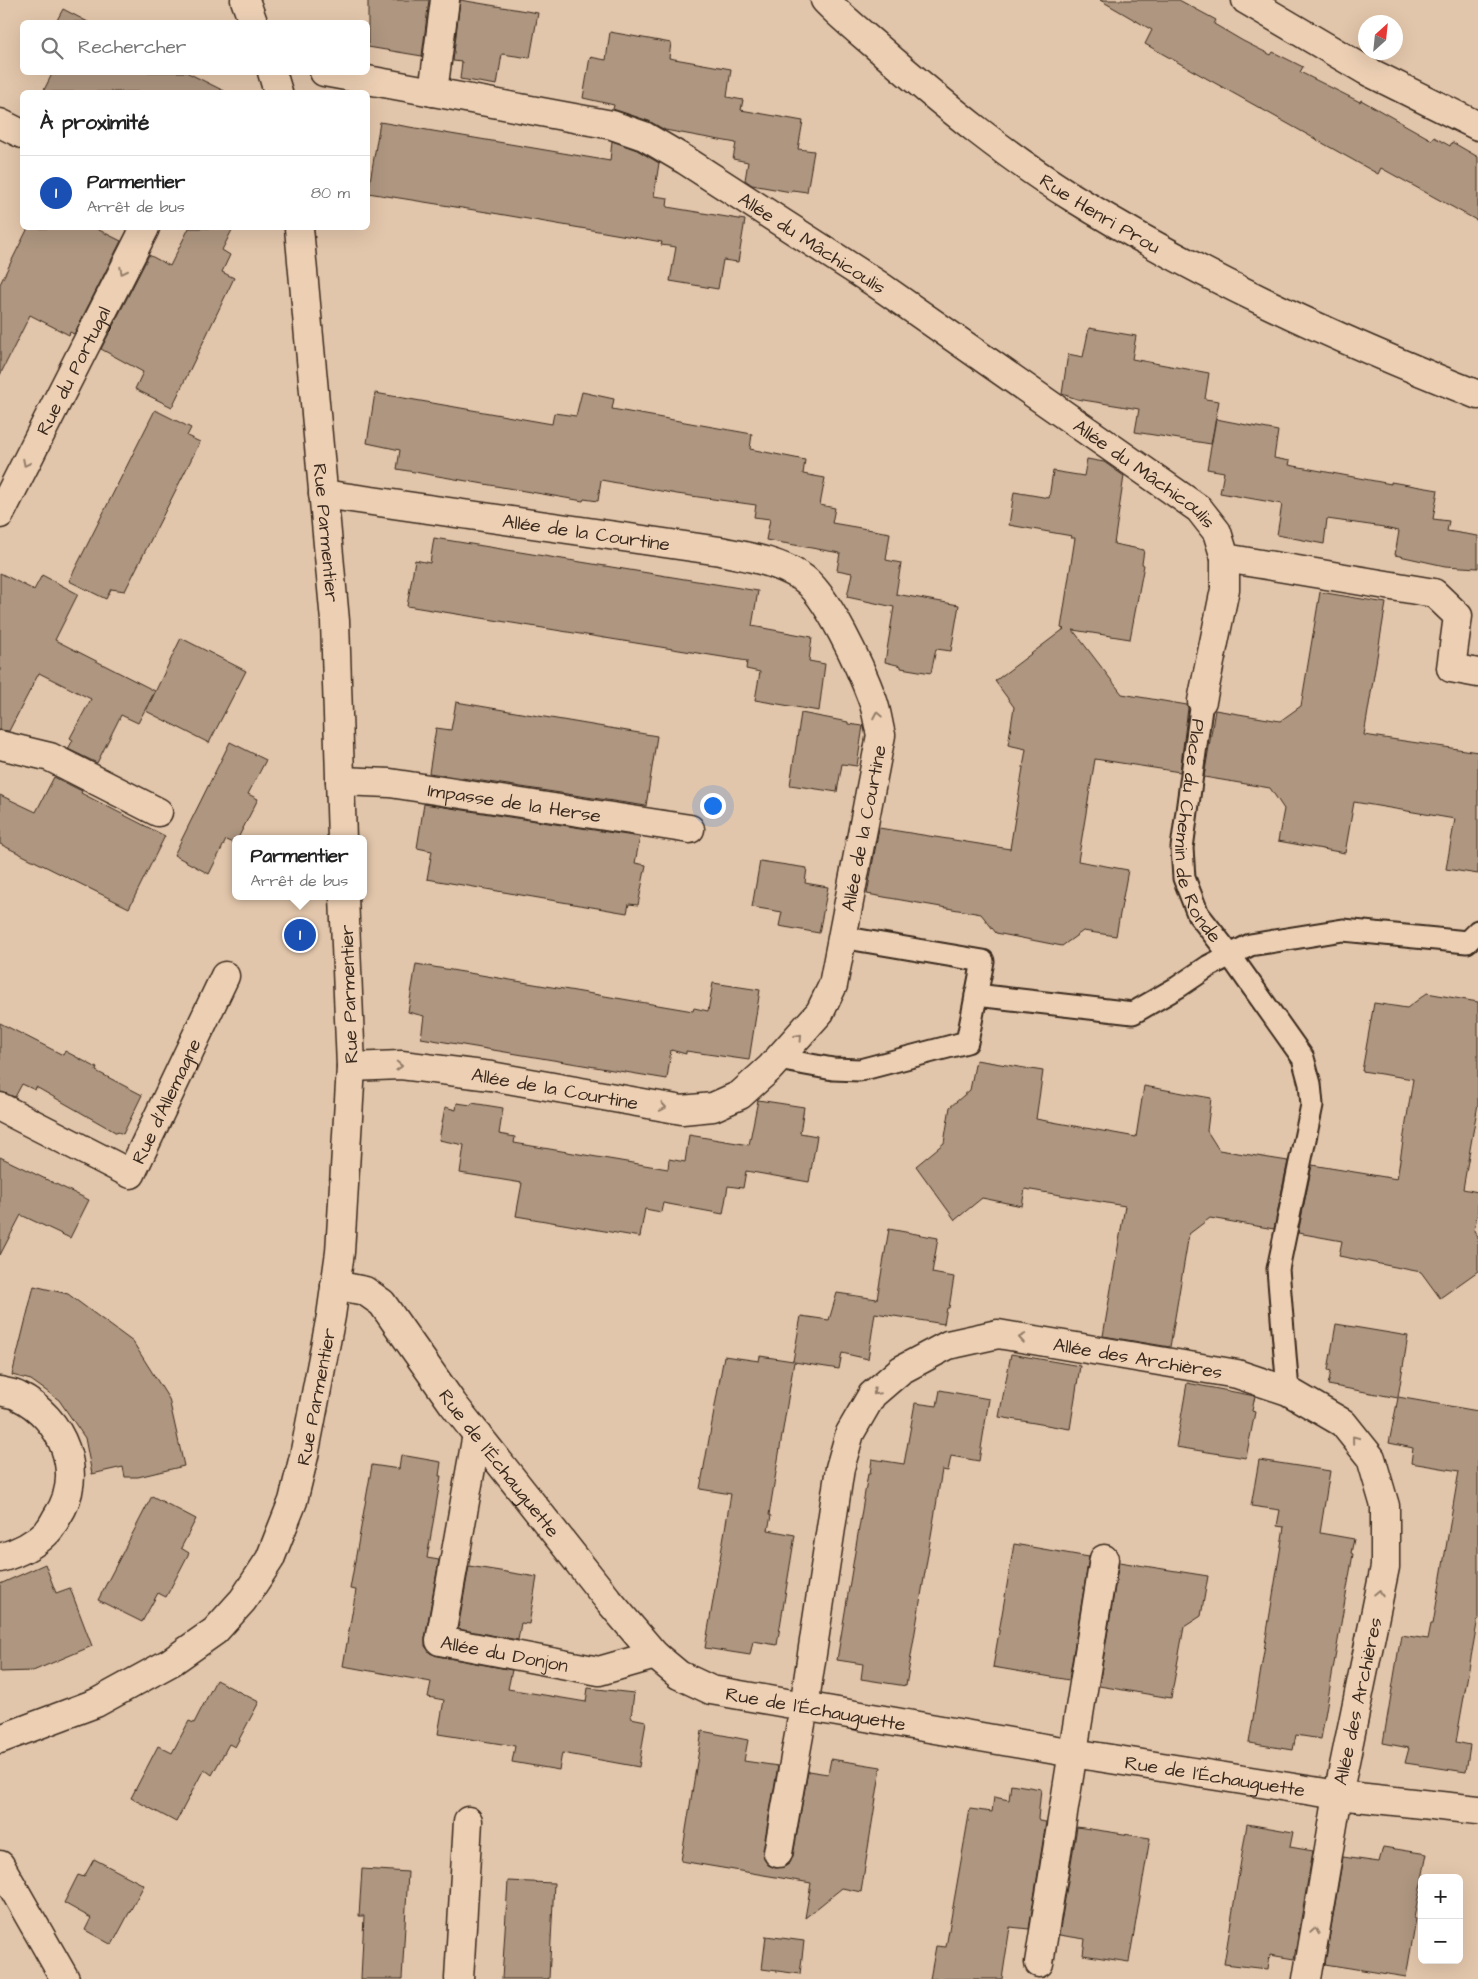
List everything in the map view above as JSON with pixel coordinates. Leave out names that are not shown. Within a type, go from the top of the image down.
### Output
[{"type":"street","points":[[245,0],[252,20]]},
{"type":"street","points":[[433,92],[445,0]]},
{"type":"street","name":"Rue Henri Prou","points":[[825,0],[936,97],[990,140],[1071,196],[1205,272],[1335,336],[1478,395]]},
{"type":"street","points":[[1246,0],[1365,70],[1478,126]]},
{"type":"street","points":[[273,75],[277,90]]},
{"type":"street","name":"Allée du Mâchicoulis","points":[[340,75],[612,124],[644,136],[685,160],[877,284],[1199,509],[1217,532],[1225,558],[1225,589],[1202,700]]},
{"type":"street","points":[[0,123],[20,133]]},
{"type":"street","name":"Rue du Portugal","points":[[0,514],[145,230]]},
{"type":"street","name":"Rue Parmentier","points":[[299,230],[335,621],[342,835]]},
{"type":"street","name":"Rue Henri Prou","points":[[1412,368],[1478,375]]},
{"type":"street","name":"Allée de la Courtine","points":[[323,494],[720,551],[778,564],[802,577],[824,602],[853,653],[874,703],[881,735],[833,985],[820,1012],[778,1059],[740,1095],[713,1107],[682,1110],[491,1076],[401,1065],[351,1067]]},
{"type":"street","points":[[1225,558],[1434,593],[1458,616],[1451,668],[1478,673]]},
{"type":"street","name":"Place du Chemin de Ronde","points":[[1202,700],[1182,848],[1184,878],[1198,914],[1230,955],[1303,1058],[1310,1084],[1312,1105],[1278,1269],[1288,1391]]},
{"type":"street","points":[[0,745],[50,757],[158,812]]},
{"type":"street","name":"Impasse de la Herse","points":[[340,781],[390,783],[690,829]]},
{"type":"street","name":"Rue Parmentier","points":[[0,1739],[96,1703],[171,1662],[215,1631],[243,1600],[270,1559],[293,1500],[304,1456],[330,1326],[340,1252],[351,1067],[344,900]]},
{"type":"street","name":"Place du Chemin de Ronde","points":[[976,995],[1133,1013],[1250,945],[1343,930],[1474,943]]},
{"type":"street","points":[[778,1059],[833,1069],[860,1070],[967,1042],[983,961],[842,937]]},
{"type":"street","name":"Rue d'Allemagne","points":[[0,1107],[131,1174],[225,976]]},
{"type":"street","name":"Rue de l'Échauguette","points":[[335,1285],[365,1291],[382,1303],[453,1404],[609,1601],[655,1655],[679,1675],[711,1690],[1338,1795],[1478,1810]]},
{"type":"street","name":"Allée des Archières","points":[[778,1853],[804,1707],[840,1468],[850,1432],[872,1395],[901,1370],[948,1345],[998,1334],[1237,1374],[1288,1391],[1343,1423],[1371,1458],[1385,1506],[1385,1567],[1338,1795],[1307,1979]]},
{"type":"street","points":[[0,1391],[18,1395],[42,1411],[58,1429],[69,1457],[69,1487],[63,1508],[47,1533],[23,1551],[0,1558]]},
{"type":"street","name":"Allée du Donjon","points":[[477,1434],[440,1641],[599,1671],[655,1655]]},
{"type":"street","points":[[1039,1962],[1104,1559]]},
{"type":"street","points":[[459,1979],[468,1821]]},
{"type":"street","points":[[0,1865],[65,1979]]},
{"type":"building","points":[[368,0],[429,0],[422,56],[370,47],[370,20],[368,20]]},
{"type":"building","points":[[460,0],[538,13],[530,58],[502,54],[497,85],[460,79],[462,62],[453,61]]},
{"type":"building","points":[[1100,0],[1179,0],[1216,20],[1214,24],[1243,41],[1271,55],[1273,52],[1303,67],[1300,72],[1360,102],[1361,100],[1432,140],[1434,137],[1450,146],[1452,142],[1478,157],[1478,221],[1381,168],[1378,174],[1145,44],[1152,30]]},
{"type":"building","points":[[63,9],[84,20],[57,20]]},
{"type":"building","points":[[610,32],[671,43],[669,58],[731,69],[727,97],[743,100],[741,110],[803,121],[798,149],[814,151],[807,192],[792,190],[791,192],[752,185],[745,180],[748,162],[733,159],[736,143],[665,130],[649,121],[613,109],[614,105],[583,98],[590,57],[606,60]]},
{"type":"building","points":[[52,75],[192,75],[222,90],[44,90]]},
{"type":"building","points":[[380,122],[610,161],[612,141],[637,150],[659,163],[654,196],[668,198],[667,207],[745,220],[738,262],[723,260],[718,289],[670,281],[676,247],[661,245],[662,242],[370,193],[370,181]]},
{"type":"building","points":[[27,230],[99,230],[121,241],[74,334],[70,332],[69,335],[30,315],[0,375],[0,284]]},
{"type":"building","points":[[188,230],[232,230],[222,250],[230,255],[222,272],[234,278],[172,407],[135,389],[143,372],[101,349],[149,255],[170,266]]},
{"type":"building","points":[[1089,328],[1136,336],[1132,359],[1209,373],[1205,399],[1219,401],[1211,444],[1135,432],[1139,409],[1077,399],[1062,394],[1068,354],[1083,357]]},
{"type":"building","points":[[582,392],[614,399],[612,409],[752,434],[750,449],[805,460],[803,474],[825,478],[820,505],[835,508],[832,523],[890,533],[886,560],[901,563],[896,594],[959,605],[951,651],[936,649],[931,673],[901,668],[901,666],[885,662],[894,607],[847,597],[852,573],[837,570],[840,553],[766,540],[770,519],[754,517],[756,505],[677,494],[601,480],[598,501],[584,499],[583,501],[397,469],[400,450],[367,443],[375,393],[552,424],[554,413],[576,416]]},
{"type":"building","points":[[155,410],[191,428],[187,436],[200,442],[125,591],[111,589],[106,599],[69,581]]},
{"type":"building","points":[[1216,419],[1278,431],[1274,458],[1290,461],[1289,465],[1391,484],[1391,482],[1438,490],[1433,519],[1449,521],[1447,531],[1478,536],[1478,568],[1445,566],[1395,555],[1399,531],[1384,527],[1327,519],[1324,544],[1277,535],[1282,504],[1220,493],[1224,472],[1207,469]]},
{"type":"building","points":[[1087,459],[1104,462],[1124,476],[1114,544],[1144,550],[1142,564],[1144,565],[1130,639],[1073,630],[1122,694],[1187,705],[1188,708],[1180,772],[1095,759],[1078,861],[1128,870],[1116,936],[1083,931],[1062,946],[996,933],[981,914],[867,894],[879,828],[1010,849],[1026,749],[1008,745],[1014,707],[995,681],[1064,629],[1061,628],[1075,538],[1009,525],[1014,492],[1049,498],[1053,471],[1084,476]]},
{"type":"building","points":[[434,538],[758,591],[752,626],[812,637],[809,661],[825,664],[819,711],[755,700],[760,672],[746,669],[747,661],[407,606],[415,560],[430,563]]},
{"type":"building","points":[[0,573],[34,590],[42,575],[78,594],[55,640],[155,691],[138,723],[121,715],[97,763],[68,749],[73,740],[70,738],[91,699],[39,673],[9,731],[0,730]]},
{"type":"building","points":[[1320,592],[1386,603],[1364,735],[1478,752],[1478,874],[1446,869],[1455,819],[1354,802],[1345,853],[1278,841],[1284,809],[1270,788],[1204,777],[1215,710],[1280,721],[1301,706]]},
{"type":"building","points":[[181,638],[246,671],[209,743],[146,711]]},
{"type":"building","points":[[456,702],[657,736],[646,806],[429,773],[436,728],[451,730]]},
{"type":"building","points":[[801,713],[863,726],[857,766],[842,764],[837,792],[790,785]]},
{"type":"building","points":[[230,742],[266,760],[248,794],[258,799],[240,835],[232,835],[232,843],[226,840],[209,874],[174,855]]},
{"type":"building","points":[[54,777],[165,836],[129,908],[0,844],[0,795],[36,812]]},
{"type":"building","points":[[424,804],[640,837],[635,863],[646,865],[638,905],[629,904],[627,913],[427,879],[432,851],[417,848]]},
{"type":"building","points":[[760,861],[807,868],[805,883],[828,887],[819,933],[779,926],[782,912],[752,907]]},
{"type":"building","points":[[416,964],[693,1011],[694,1008],[708,1011],[713,983],[760,990],[749,1060],[686,1051],[686,1054],[671,1050],[667,1079],[421,1038],[424,1016],[408,1012]]},
{"type":"building","points":[[1427,993],[1478,1002],[1478,1104],[1463,1189],[1478,1192],[1478,1211],[1474,1231],[1478,1236],[1478,1271],[1440,1298],[1421,1272],[1339,1256],[1342,1241],[1298,1233],[1312,1165],[1397,1179],[1413,1079],[1362,1071],[1374,1003],[1407,1008]]},
{"type":"building","points":[[0,1023],[63,1055],[65,1051],[97,1068],[96,1071],[142,1095],[123,1134],[117,1133],[36,1087],[35,1090],[22,1084],[15,1097],[0,1092]]},
{"type":"building","points":[[976,1060],[1043,1071],[1036,1119],[1136,1137],[1144,1086],[1211,1098],[1207,1131],[1219,1150],[1288,1161],[1274,1229],[1210,1218],[1189,1234],[1170,1347],[1103,1336],[1125,1206],[1025,1189],[1022,1206],[982,1198],[955,1220],[916,1166],[944,1143],[950,1107],[970,1090]]},
{"type":"building","points":[[758,1100],[804,1107],[800,1133],[817,1136],[809,1182],[746,1171],[743,1188],[728,1186],[723,1214],[663,1203],[661,1212],[645,1209],[640,1237],[516,1216],[522,1183],[460,1173],[464,1145],[439,1140],[445,1107],[456,1110],[457,1103],[471,1105],[472,1103],[503,1108],[499,1134],[515,1137],[514,1143],[668,1169],[669,1159],[685,1162],[689,1135],[749,1145]]},
{"type":"building","points":[[0,1157],[89,1200],[70,1238],[21,1215],[0,1255]]},
{"type":"building","points":[[889,1229],[938,1238],[932,1273],[954,1277],[949,1308],[947,1308],[944,1324],[875,1313],[868,1359],[842,1353],[839,1369],[794,1362],[768,1530],[795,1535],[777,1645],[753,1641],[750,1655],[705,1648],[731,1494],[700,1489],[724,1356],[759,1361],[760,1356],[793,1361],[801,1316],[829,1320],[837,1293],[877,1299]]},
{"type":"building","points":[[34,1286],[68,1294],[133,1342],[169,1399],[184,1466],[138,1477],[125,1477],[123,1467],[92,1474],[85,1438],[59,1400],[31,1380],[12,1375]]},
{"type":"building","points":[[1336,1324],[1408,1336],[1398,1397],[1478,1411],[1478,1618],[1456,1742],[1470,1745],[1466,1772],[1405,1763],[1409,1748],[1383,1743],[1401,1635],[1428,1639],[1431,1624],[1433,1624],[1459,1471],[1411,1463],[1413,1448],[1389,1443],[1398,1398],[1328,1385],[1331,1371],[1328,1370]]},
{"type":"building","points":[[1011,1354],[1080,1366],[1070,1429],[999,1417]]},
{"type":"building","points":[[1187,1383],[1255,1396],[1252,1411],[1255,1412],[1246,1458],[1176,1447]]},
{"type":"building","points":[[940,1390],[989,1399],[979,1461],[951,1456],[948,1471],[942,1470],[906,1686],[861,1679],[863,1664],[837,1660],[872,1459],[904,1464],[915,1403],[937,1406]]},
{"type":"building","points":[[401,1455],[441,1462],[439,1476],[441,1476],[427,1558],[439,1560],[425,1638],[425,1646],[430,1653],[437,1656],[512,1670],[508,1689],[586,1702],[588,1688],[634,1693],[631,1718],[646,1721],[639,1767],[562,1753],[559,1770],[512,1762],[515,1746],[438,1734],[444,1700],[428,1697],[431,1682],[343,1666],[356,1590],[350,1589],[372,1465],[399,1469]]},
{"type":"building","points":[[1259,1460],[1330,1471],[1320,1533],[1354,1539],[1321,1739],[1296,1735],[1293,1750],[1249,1743],[1284,1527],[1277,1526],[1280,1510],[1251,1506]]},
{"type":"building","points":[[152,1496],[196,1519],[181,1548],[189,1553],[166,1597],[158,1593],[142,1622],[98,1600]]},
{"type":"building","points":[[1014,1544],[1089,1557],[1069,1680],[993,1667]]},
{"type":"building","points":[[1119,1562],[1208,1576],[1201,1616],[1184,1627],[1171,1698],[1099,1686]]},
{"type":"building","points":[[45,1564],[56,1593],[70,1588],[92,1646],[33,1671],[0,1672],[0,1584]]},
{"type":"building","points":[[469,1566],[537,1577],[529,1624],[521,1623],[518,1640],[458,1629]]},
{"type":"building","points":[[216,1680],[259,1702],[235,1747],[229,1744],[212,1775],[204,1769],[176,1822],[131,1798],[158,1746],[172,1753],[189,1721],[194,1723]]},
{"type":"building","points":[[702,1731],[748,1740],[744,1761],[778,1766],[763,1850],[764,1859],[768,1865],[775,1868],[784,1867],[790,1863],[793,1856],[808,1771],[828,1774],[831,1759],[881,1767],[861,1892],[842,1888],[805,1918],[811,1883],[681,1861]]},
{"type":"building","points":[[1011,1784],[1041,1789],[1038,1819],[1039,1821],[1046,1822],[1029,1929],[1010,1927],[1002,1979],[930,1979],[936,1946],[946,1947],[970,1809],[992,1812],[994,1797],[1009,1800]]},
{"type":"building","points":[[1247,1824],[1293,1832],[1290,1847],[1313,1851],[1294,1959],[1270,1955],[1268,1969],[1224,1964]]},
{"type":"building","points":[[1077,1827],[1150,1838],[1129,1962],[1083,1955],[1085,1939],[1059,1935]]},
{"type":"building","points":[[1383,1847],[1427,1854],[1423,1874],[1418,1874],[1418,1898],[1414,1918],[1416,1919],[1406,1977],[1325,1964],[1343,1857],[1379,1862]]},
{"type":"building","points":[[94,1859],[144,1885],[112,1945],[85,1930],[91,1918],[64,1903],[78,1875],[84,1877]]},
{"type":"building","points":[[362,1869],[408,1872],[402,1979],[361,1979],[364,1916],[359,1916]]},
{"type":"building","points":[[508,1881],[554,1883],[549,1979],[502,1979]]},
{"type":"building","points":[[766,1936],[804,1941],[800,1974],[762,1969]]},
{"type":"place","name":"Parmentier","points":[[300,935]]}]
